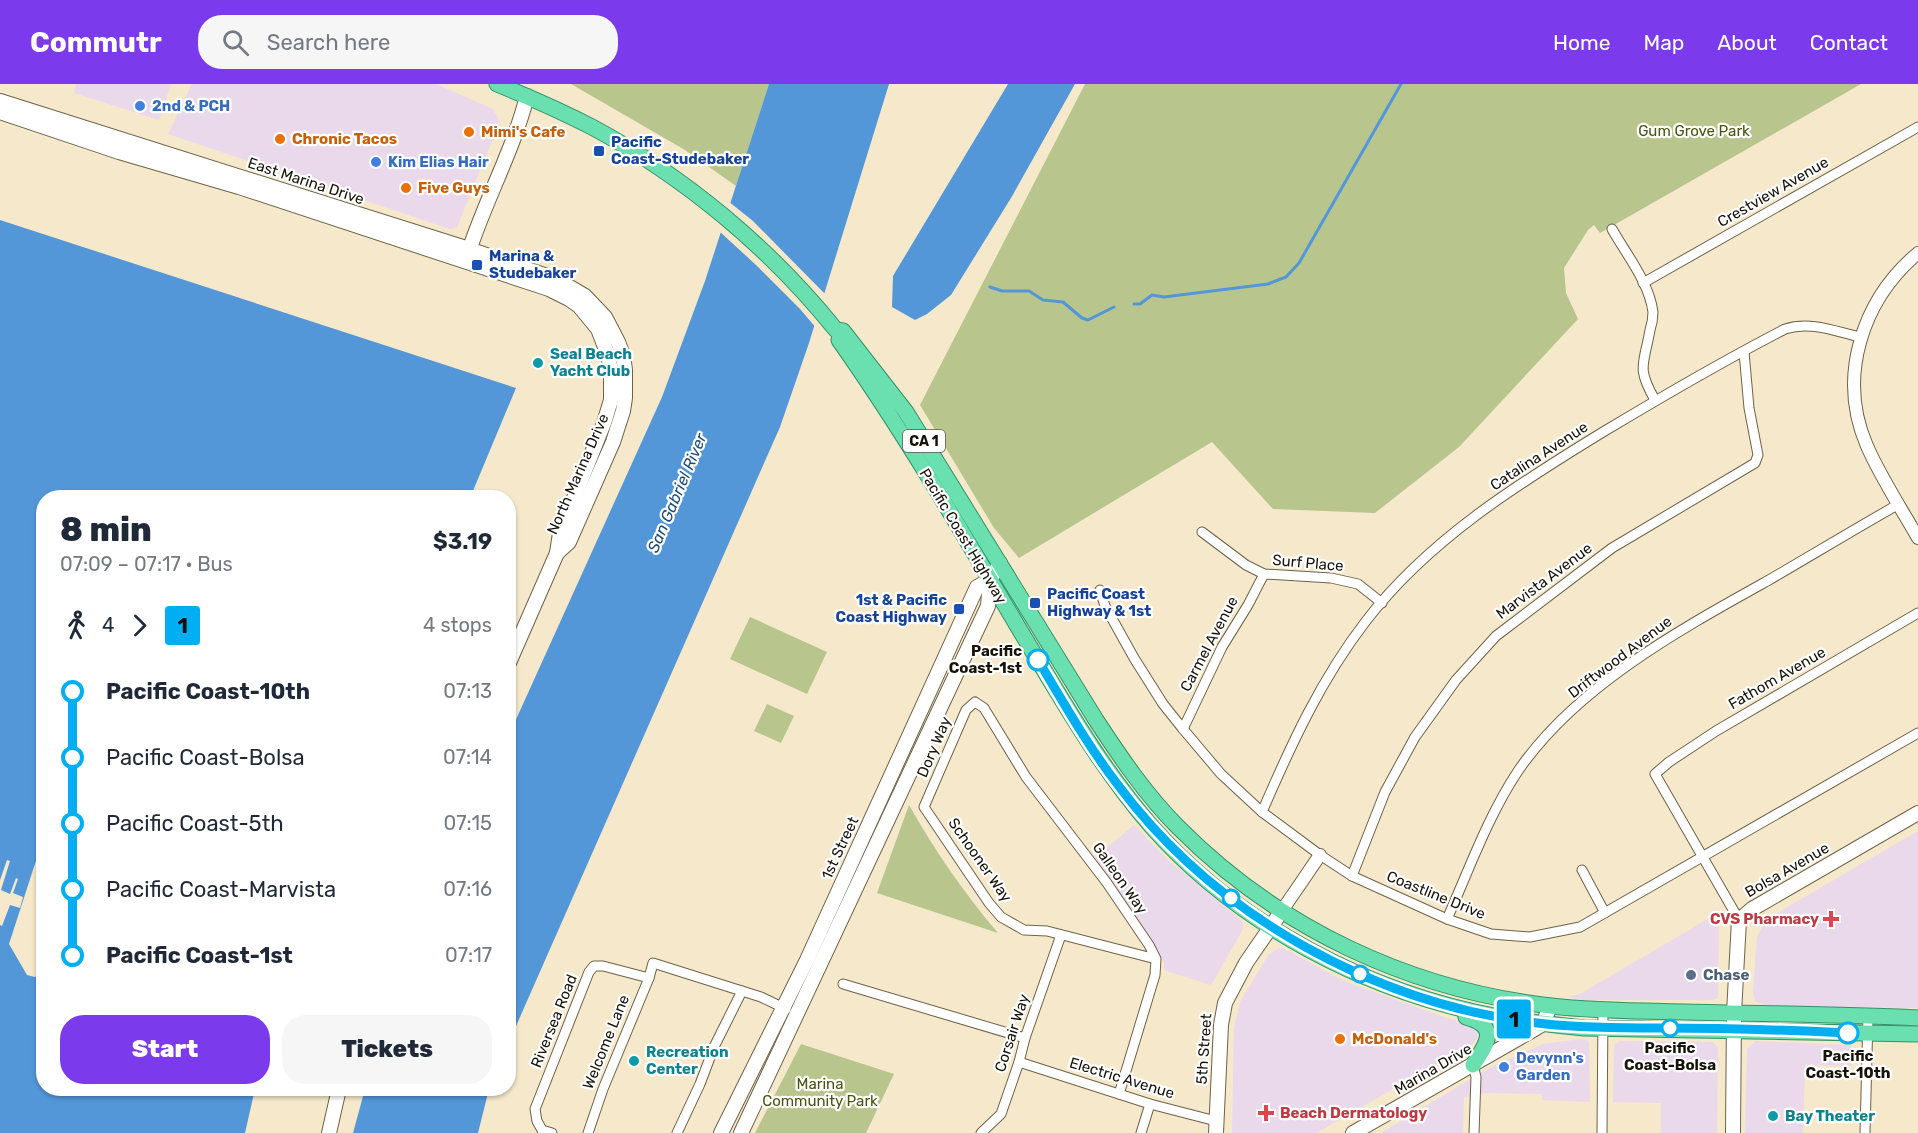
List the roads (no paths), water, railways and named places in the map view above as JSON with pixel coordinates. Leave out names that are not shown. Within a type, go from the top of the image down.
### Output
[{"type":"highway","name":"CA 1","points":[[497,84],[593,127],[675,179],[764,251],[806,293],[835,328]]},
{"type":"highway","name":"Pacific Coast Highway","points":[[835,328],[843,331],[906,412],[1125,764],[1176,826],[1203,852],[1227,873],[1281,912],[1351,950],[1395,969],[1472,992],[1550,1006],[1603,1010],[1918,1018]]},
{"type":"highway","name":"Pacific Coast Highway","points":[[835,328],[837,337],[866,379],[1082,734],[1118,786],[1188,863],[1212,884],[1271,927],[1343,966],[1406,992],[1461,1008],[1543,1024],[1603,1028],[1918,1034]]},
{"type":"highway","points":[[1343,966],[1351,950]]},
{"type":"highway","points":[[1406,992],[1417,1003],[1478,1020],[1484,1024],[1487,1040],[1473,1065]]},
{"type":"main road","points":[[468,256],[488,198],[521,120],[527,96]]},
{"type":"main road","name":"East Marina Drive","points":[[0,101],[468,256],[549,289],[592,311]]},
{"type":"main road","name":"East Marina Drive","points":[[0,112],[119,152],[468,256]]},
{"type":"main road","name":"North Marina Drive","points":[[516,648],[557,553],[560,533],[611,400],[613,385],[608,355],[592,311]]},
{"type":"main road","name":"1st Street","points":[[741,1133],[988,606],[990,580],[1000,563]]},
{"type":"main road","name":"1st Street","points":[[721,1133],[807,960],[977,587],[990,580]]},
{"type":"main road","name":"Bolsa Avenue","points":[[1732,1133],[1734,1013],[1739,920],[1752,909],[1918,813]]},
{"type":"main road","name":"5th Street","points":[[1216,1127],[1221,1025],[1225,1003],[1246,963],[1281,912]]},
{"type":"main road","points":[[1543,1024],[1550,1006]]},
{"type":"main road","name":"Marina Drive","points":[[1353,1133],[1543,1024]]},
{"type":"main road","points":[[329,1133],[337,1096]]},
{"type":"street","name":"Crestview Avenue","points":[[1643,283],[1918,127]]},
{"type":"street","points":[[1612,228],[1651,300],[1653,315],[1642,371],[1655,400]]},
{"type":"street","points":[[1918,253],[1902,267],[1880,296],[1860,337],[1854,378],[1858,419],[1870,454],[1918,538]]},
{"type":"street","name":"Catalina Avenue","points":[[1262,812],[1312,705],[1339,658],[1382,603],[1437,547],[1537,472],[1655,400],[1785,329],[1799,325],[1814,326],[1860,337]]},
{"type":"street","name":"Marvista Avenue","points":[[1352,876],[1385,792],[1415,737],[1456,680],[1496,636],[1612,548],[1755,463],[1758,455],[1749,408],[1744,352]]},
{"type":"street","name":"Driftwood Avenue","points":[[1447,919],[1494,814],[1518,771],[1550,732],[1598,688],[1649,650],[1899,504]]},
{"type":"street","name":"Surf Place","points":[[1202,532],[1246,565],[1264,574],[1331,578],[1358,584],[1382,603]]},
{"type":"street","name":"Carmel Avenue","points":[[1183,729],[1222,647],[1264,574]]},
{"type":"street","name":"Coastline Drive","points":[[1100,590],[1134,658],[1163,704],[1221,774],[1262,812],[1352,876],[1447,919],[1491,934],[1530,937],[1580,927],[1918,733]]},
{"type":"street","name":"Fathom Avenue","points":[[1703,857],[1655,774],[1716,731],[1918,613]]},
{"type":"street","name":"Dory Way","points":[[924,807],[966,710],[975,702]]},
{"type":"street","name":"Galleon Way","points":[[975,702],[984,708],[1026,777],[1107,883],[1149,945],[1155,959]]},
{"type":"street","name":"Schooner Way","points":[[924,807],[989,903],[1001,917],[1024,930],[1047,931],[1155,959]]},
{"type":"street","points":[[1281,912],[1320,855]]},
{"type":"street","points":[[1703,857],[1739,920]]},
{"type":"street","points":[[1582,870],[1605,913]]},
{"type":"street","name":"Corsair Way","points":[[981,1133],[1001,1114],[1061,935]]},
{"type":"street","points":[[1119,1094],[1155,975],[1155,959]]},
{"type":"street","name":"Welcome Lane","points":[[588,1133],[653,963],[742,991]]},
{"type":"street","name":"Riversea Road","points":[[552,1133],[542,1130],[537,1121],[535,1109],[589,972],[594,966],[603,966],[648,978]]},
{"type":"street","points":[[843,984],[1025,1038]]},
{"type":"street","points":[[677,1133],[714,1047],[742,991],[797,1014]]},
{"type":"street","points":[[1602,1133],[1603,1010]]},
{"type":"street","points":[[1865,1133],[1868,1016]]},
{"type":"street","name":"Electric Avenue","points":[[1019,1062],[1216,1127]]},
{"type":"street","points":[[1473,1065],[1476,1077],[1474,1133]]},
{"type":"street","points":[[1141,1133],[1150,1104]]},
{"type":"water","name":"San Gabriel River","points":[[769,84],[889,84],[809,343],[780,427],[516,1026],[516,720],[662,397],[705,281]]},
{"type":"water","points":[[1008,84],[1075,84],[1011,198],[951,295],[927,314],[915,320],[892,307],[893,276]]},
{"type":"water","points":[[0,220],[516,388],[473,490],[36,490],[36,861],[9,944],[27,975],[36,976],[36,1096],[253,1096],[245,1133],[0,1133]]},
{"type":"water","points":[[363,1096],[487,1096],[478,1133],[353,1133]]},
{"type":"waterway","points":[[1134,304],[1140,304],[1152,295],[1164,297],[1268,284],[1286,277],[1299,263],[1401,84]]},
{"type":"waterway","points":[[990,287],[1002,291],[1029,291],[1043,300],[1063,302],[1082,318],[1088,320],[1114,307]]},
{"type":"place","name":"2nd & PCH","points":[[140,106]]},
{"type":"place","name":"Mimi's Cafe","points":[[469,132]]},
{"type":"place","name":"Chronic Tacos","points":[[280,139]]},
{"type":"place","name":"Pacific Coast-Studebaker","points":[[599,151]]},
{"type":"place","name":"Kim Elias Hair","points":[[376,162]]},
{"type":"place","name":"Five Guys","points":[[406,188]]},
{"type":"place","name":"Marina & Studebaker","points":[[477,265]]},
{"type":"place","name":"Seal Beach Yacht Club","points":[[538,363]]},
{"type":"place","name":"Pacific Coast Highway & 1st","points":[[1035,603]]},
{"type":"place","name":"1st & Pacific Coast Highway","points":[[959,609]]},
{"type":"place","name":"Pacific Coast-1st","points":[[1038,660]]},
{"type":"place","name":"CVS Pharmacy","points":[[1831,919]]},
{"type":"place","name":"Chase","points":[[1691,975]]},
{"type":"place","name":"Pacific Coast-Bolsa","points":[[1670,1028]]},
{"type":"place","name":"Pacific Coast-10th","points":[[1848,1033]]},
{"type":"place","name":"McDonald's","points":[[1340,1039]]},
{"type":"place","name":"Recreation Center","points":[[634,1061]]},
{"type":"place","name":"Devynn's Garden","points":[[1504,1067]]},
{"type":"place","name":"Beach Dermatology","points":[[1266,1113]]},
{"type":"place","name":"Bay Theater","points":[[1773,1116]]},
{"type":"park label","name":"Gum Grove Park","points":[[1694,131]]},
{"type":"park label","name":"Marina Community Park","points":[[820,1092]]}]
